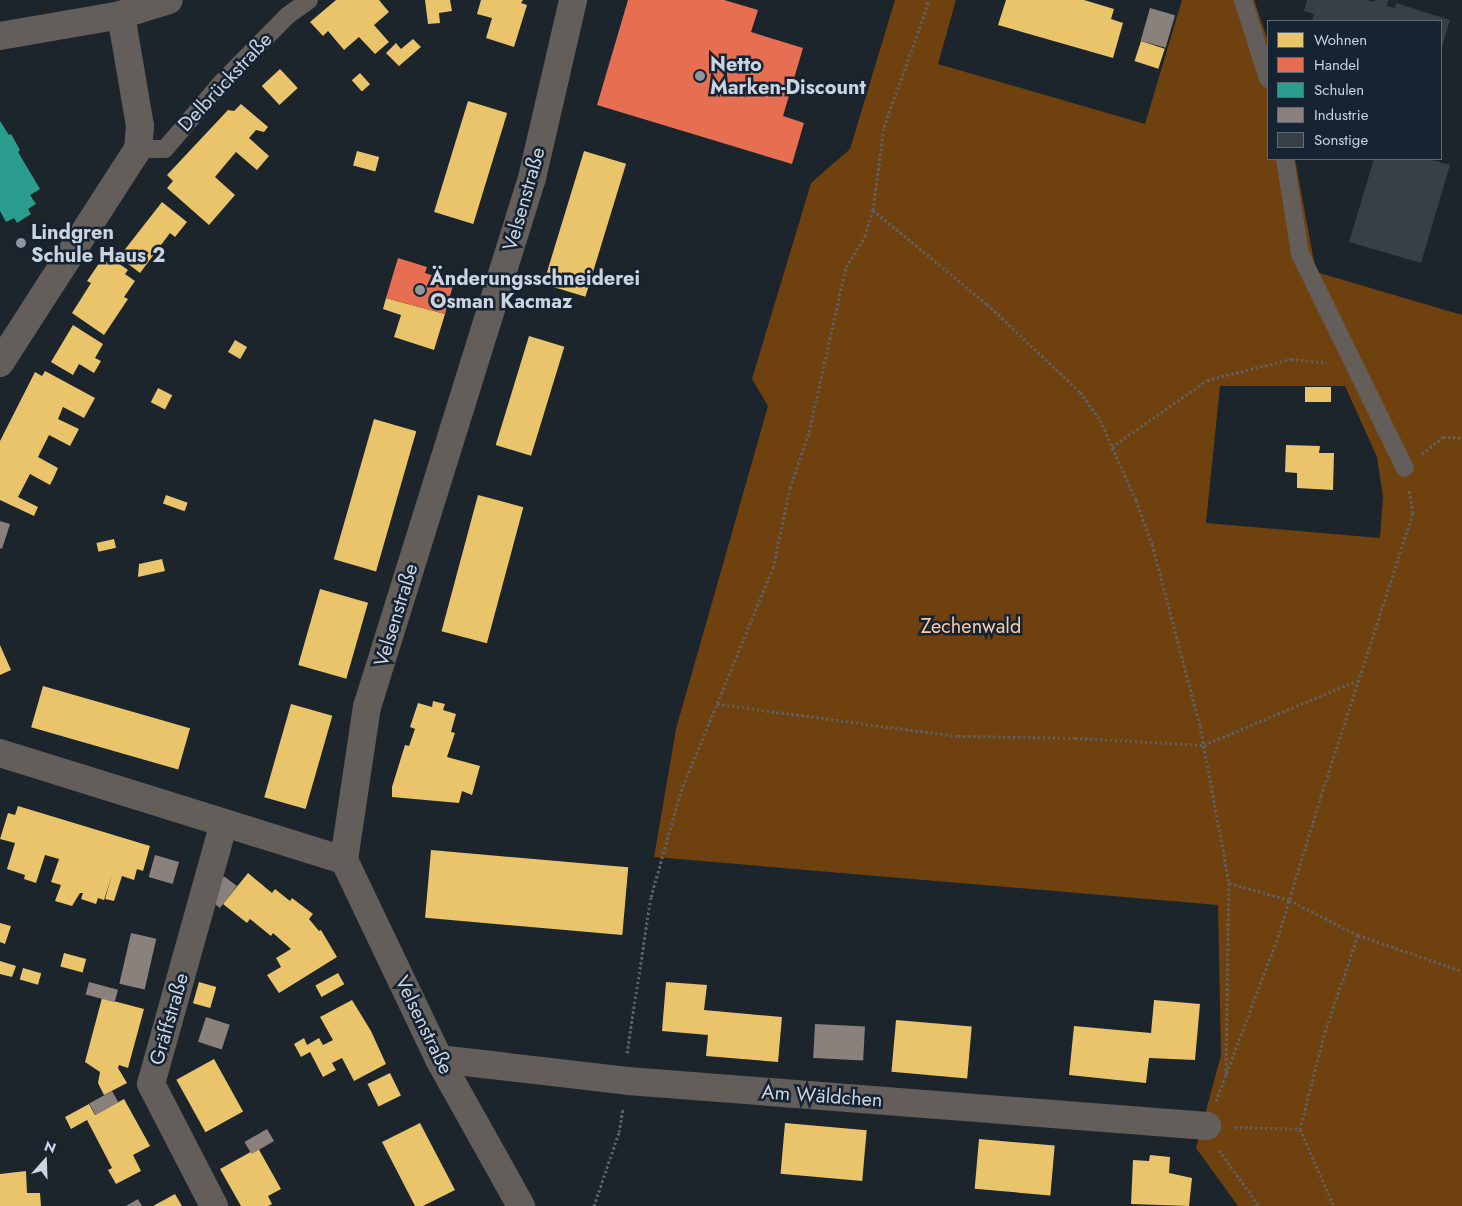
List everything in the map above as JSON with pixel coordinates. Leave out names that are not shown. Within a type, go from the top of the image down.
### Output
[{"type":"street","points":[[0,36],[118,8],[169,0]]},
{"type":"street","name":"Velsenstraße","points":[[521,1206],[439,1059],[344,860],[367,706],[532,178],[573,0]]},
{"type":"street","points":[[0,363],[138,150],[140,126],[118,8]]},
{"type":"street","points":[[0,753],[344,860]]},
{"type":"street","name":"Gräffstraße","points":[[214,1206],[151,1084],[224,823]]},
{"type":"street","name":"Am Wäldchen","points":[[439,1059],[628,1081],[1206,1126]]},
{"type":"lane","name":"Delbrückstraße","points":[[138,150],[165,149],[222,82],[287,16],[308,0]]},
{"type":"lane","points":[[1243,0],[1267,76]]},
{"type":"lane","points":[[1285,160],[1300,254],[1405,468]]},
{"type":"path","points":[[594,1206],[619,1132],[628,1081],[627,1048],[651,897],[681,791],[773,568],[790,488],[809,432],[846,267],[866,236],[873,210],[884,127],[928,0]]},
{"type":"path","points":[[873,210],[987,304],[1080,392],[1100,420],[1136,500],[1152,544],[1204,745],[1229,883],[1226,1075]]},
{"type":"path","points":[[1112,447],[1207,380],[1291,359],[1355,366]]},
{"type":"path","points":[[1259,1206],[1221,1154],[1206,1126],[1278,937],[1358,680],[1413,513],[1405,468],[1443,437],[1462,438]]},
{"type":"path","points":[[717,704],[958,736],[1075,738],[1204,745],[1358,680]]},
{"type":"path","points":[[1229,883],[1289,900],[1358,935],[1462,971]]},
{"type":"path","points":[[1334,1206],[1300,1129],[1324,1035],[1358,935]]},
{"type":"path","points":[[1206,1126],[1300,1129]]},
{"type":"green space","name":"Zechenwald","points":[[895,0],[956,0],[938,64],[1145,124],[1182,0],[1254,0],[1267,38],[1267,160],[1295,160],[1316,272],[1462,315],[1462,1206],[1238,1206],[1196,1148],[1221,1055],[1218,905],[654,857],[676,729],[768,406],[752,379],[811,183],[850,149]],"holes":[[[1220,386],[1345,386],[1377,457],[1383,497],[1380,538],[1206,523]]]},
{"type":"building: Wohnen","points":[[336,0],[379,0],[389,12],[374,25],[389,42],[375,54],[359,37],[344,50],[328,31],[323,36],[310,22]]},
{"type":"building: Wohnen","points":[[425,0],[450,0],[452,11],[439,13],[440,23],[428,24]]},
{"type":"building: Wohnen","points":[[481,0],[523,0],[521,3],[527,5],[514,47],[486,38],[492,18],[477,14]]},
{"type":"building: Wohnen","points":[[1006,0],[1084,0],[1114,9],[1111,19],[1123,23],[1113,58],[998,25]]},
{"type":"building: Wohnen","points":[[413,39],[421,47],[399,66],[386,53],[396,43],[401,49]]},
{"type":"building: Wohnen","points":[[1141,41],[1165,49],[1158,69],[1135,61]]},
{"type":"building: Wohnen","points":[[280,69],[298,88],[279,105],[262,86]]},
{"type":"building: Wohnen","points":[[360,73],[370,84],[362,92],[352,80]]},
{"type":"building: Wohnen","points":[[468,101],[507,113],[473,224],[434,212]]},
{"type":"building: Wohnen","points":[[241,104],[268,127],[264,132],[256,130],[249,138],[269,156],[257,170],[236,152],[215,177],[235,195],[209,225],[167,188],[173,181],[167,175],[228,110],[234,111]]},
{"type":"building: Wohnen","points":[[357,151],[379,157],[375,171],[353,165]]},
{"type":"building: Wohnen","points":[[584,151],[626,164],[585,297],[543,284]]},
{"type":"building: Wohnen","points":[[162,202],[187,222],[175,237],[170,233],[140,273],[119,257]]},
{"type":"building: Wohnen","points":[[102,259],[111,265],[114,260],[128,270],[125,274],[135,281],[124,297],[128,299],[104,335],[72,313],[91,283],[87,281]]},
{"type":"building: Wohnen","points":[[386,298],[445,314],[434,350],[394,337],[401,315],[383,309]]},
{"type":"building: Wohnen","points":[[73,325],[103,344],[95,358],[101,361],[94,373],[79,364],[73,375],[51,362]]},
{"type":"building: Wohnen","points":[[529,336],[564,347],[531,456],[496,445]]},
{"type":"building: Wohnen","points":[[235,340],[247,347],[240,359],[228,352]]},
{"type":"building: Wohnen","points":[[45,371],[95,398],[84,418],[63,407],[58,419],[79,429],[70,446],[49,435],[38,457],[58,468],[50,485],[30,474],[18,497],[38,507],[34,516],[0,500],[0,441],[35,372],[42,376]]},
{"type":"building: Wohnen","points":[[1305,387],[1331,387],[1331,402],[1305,402]]},
{"type":"building: Wohnen","points":[[158,388],[172,395],[165,410],[151,402]]},
{"type":"building: Wohnen","points":[[374,419],[416,431],[376,571],[334,559]]},
{"type":"building: Wohnen","points":[[1286,445],[1320,446],[1319,453],[1334,453],[1333,490],[1297,488],[1297,473],[1285,472]]},
{"type":"building: Wohnen","points":[[166,495],[188,503],[185,511],[163,503]]},
{"type":"building: Wohnen","points":[[478,495],[523,507],[487,643],[442,631]]},
{"type":"building: Wohnen","points":[[114,539],[116,548],[98,552],[96,543]]},
{"type":"building: Wohnen","points":[[162,559],[165,571],[138,577],[139,564]]},
{"type":"building: Wohnen","points":[[320,589],[368,603],[346,679],[298,665]]},
{"type":"building: Wohnen","points":[[0,645],[11,670],[0,675]]},
{"type":"building: Wohnen","points":[[43,686],[190,728],[178,770],[31,727]]},
{"type":"building: Wohnen","points":[[433,701],[445,704],[443,710],[456,714],[451,732],[455,733],[447,757],[480,766],[472,795],[462,791],[459,803],[392,797],[392,787],[405,745],[409,746],[415,729],[410,727],[418,703],[432,707]]},
{"type":"building: Wohnen","points":[[291,704],[332,716],[306,809],[264,797]]},
{"type":"building: Wohnen","points":[[18,806],[150,846],[143,871],[137,869],[134,880],[122,876],[114,901],[105,899],[112,875],[104,900],[98,898],[96,904],[81,899],[83,893],[80,893],[72,906],[55,901],[61,885],[51,882],[59,859],[45,855],[36,883],[24,879],[25,875],[7,869],[15,843],[0,839],[8,813],[15,815]]},
{"type":"building: Wohnen","points":[[431,850],[628,867],[622,935],[425,918]]},
{"type":"building: Wohnen","points":[[248,873],[272,893],[275,889],[290,901],[292,898],[313,914],[309,919],[319,931],[321,930],[337,957],[279,993],[267,975],[281,967],[276,958],[291,949],[273,933],[271,936],[250,919],[247,923],[223,904]]},
{"type":"building: Wohnen","points":[[0,923],[11,926],[5,944],[0,942]]},
{"type":"building: Wohnen","points":[[64,953],[86,959],[83,972],[60,967]]},
{"type":"building: Wohnen","points":[[0,961],[16,966],[12,977],[0,974]]},
{"type":"building: Wohnen","points":[[23,968],[41,973],[38,985],[20,980]]},
{"type":"building: Wohnen","points":[[338,973],[344,984],[322,997],[315,986]]},
{"type":"building: Wohnen","points":[[199,982],[216,987],[210,1008],[193,1003]]},
{"type":"building: Wohnen","points":[[666,982],[707,985],[704,1010],[782,1017],[778,1062],[706,1056],[708,1035],[662,1031]]},
{"type":"building: Wohnen","points":[[102,998],[144,1009],[128,1068],[119,1065],[118,1068],[127,1083],[104,1095],[98,1083],[100,1072],[85,1062]]},
{"type":"building: Wohnen","points":[[352,1000],[371,1031],[386,1064],[354,1081],[342,1058],[332,1063],[336,1070],[323,1077],[310,1052],[301,1057],[294,1044],[304,1038],[307,1045],[319,1038],[323,1045],[333,1040],[320,1017]]},
{"type":"building: Wohnen","points":[[1154,1000],[1200,1004],[1195,1060],[1149,1058],[1146,1083],[1069,1075],[1074,1026],[1151,1033]]},
{"type":"building: Wohnen","points":[[896,1020],[972,1027],[967,1078],[891,1072]]},
{"type":"building: Wohnen","points":[[214,1059],[243,1111],[205,1132],[176,1080]]},
{"type":"building: Wohnen","points":[[390,1073],[401,1095],[378,1106],[368,1084]]},
{"type":"building: Wohnen","points":[[124,1099],[150,1146],[133,1155],[141,1171],[116,1184],[108,1170],[112,1168],[87,1120],[71,1129],[65,1117],[89,1104],[95,1115]]},
{"type":"building: Wohnen","points":[[420,1123],[455,1190],[423,1206],[415,1206],[382,1142]]},
{"type":"building: Wohnen","points":[[785,1123],[867,1130],[862,1181],[781,1174]]},
{"type":"building: Wohnen","points":[[979,1139],[1055,1146],[1050,1195],[975,1189]]},
{"type":"building: Wohnen","points":[[258,1148],[281,1189],[268,1196],[272,1204],[268,1206],[241,1206],[220,1169]]},
{"type":"building: Wohnen","points":[[1150,1155],[1170,1157],[1169,1173],[1192,1178],[1189,1206],[1131,1204],[1133,1160],[1149,1161]]},
{"type":"building: Wohnen","points":[[26,1171],[27,1193],[40,1193],[41,1206],[0,1206],[0,1174]]},
{"type":"building: Wohnen","points":[[175,1194],[182,1206],[153,1206]]},
{"type":"building: Handel","name":"Netto Marken-Discount","points":[[628,0],[724,0],[758,10],[751,32],[803,48],[783,116],[804,123],[792,164],[597,105]]},
{"type":"building: Handel","name":"Änderungsschneiderei Osman Kacmaz","points":[[398,258],[427,267],[425,273],[454,282],[445,314],[386,298]]},
{"type":"building: Schulen","points":[[0,121],[9,135],[11,134],[20,150],[18,152],[40,189],[30,195],[36,204],[28,209],[31,214],[17,223],[14,218],[6,222],[0,211]]},
{"type":"building: Industrie","points":[[1150,8],[1175,15],[1166,48],[1141,41]]},
{"type":"building: Industrie","points":[[0,521],[10,524],[2,549],[0,548]]},
{"type":"building: Industrie","points":[[155,855],[179,862],[173,884],[149,877]]},
{"type":"building: Industrie","points":[[218,877],[225,877],[237,886],[220,908],[211,901]]},
{"type":"building: Industrie","points":[[131,933],[156,939],[145,990],[119,984]]},
{"type":"building: Industrie","points":[[89,982],[118,990],[115,1002],[86,995]]},
{"type":"building: Industrie","points":[[206,1017],[230,1025],[222,1049],[198,1042]]},
{"type":"building: Industrie","points":[[815,1024],[865,1027],[863,1061],[813,1058]]},
{"type":"building: Industrie","points":[[112,1091],[118,1102],[96,1115],[89,1104]]},
{"type":"building: Industrie","points":[[267,1129],[274,1141],[251,1154],[244,1142]]},
{"type":"building: Industrie","points":[[138,1199],[142,1206],[126,1206]]},
{"type":"building: Sonstige","points":[[1307,0],[1366,0],[1374,2],[1375,0],[1388,0],[1387,6],[1395,8],[1396,3],[1450,20],[1442,47],[1442,20],[1312,20],[1314,14],[1304,11]]},
{"type":"building: Sonstige","points":[[1374,160],[1432,160],[1450,165],[1421,263],[1349,242]]},
{"type":"place","name":"Netto Marken-Discount","points":[[700,76]]},
{"type":"place","name":"Lindgren Schule Haus 2","points":[[21,243]]},
{"type":"place","name":"Änderungsschneiderei Osman Kacmaz","points":[[420,290]]}]
